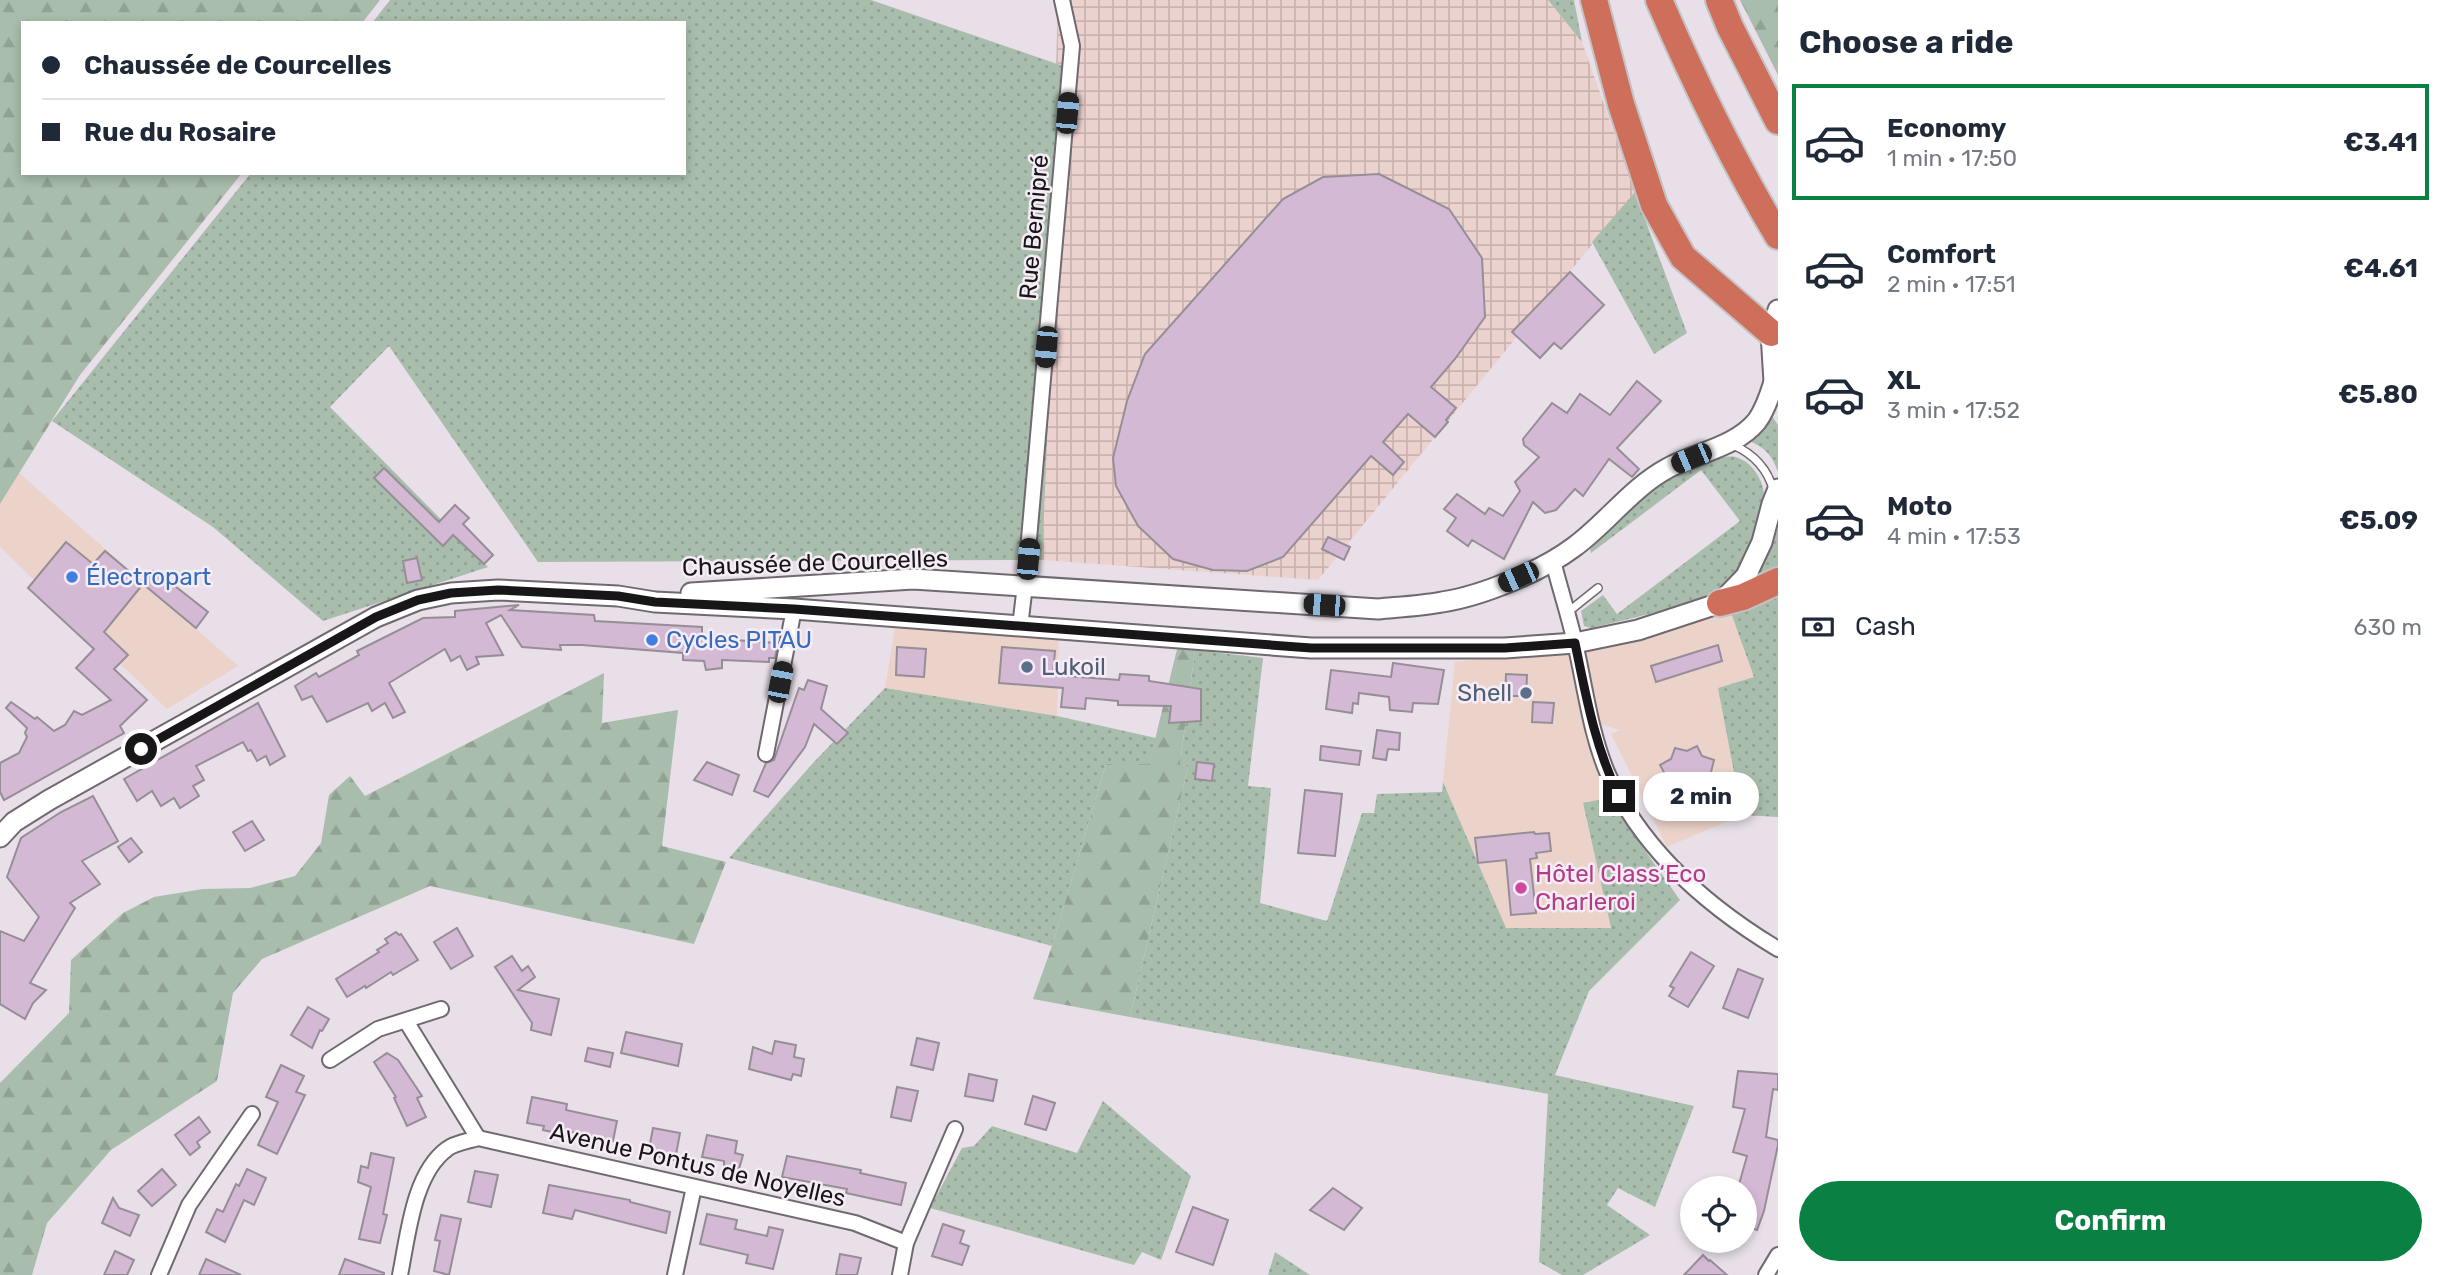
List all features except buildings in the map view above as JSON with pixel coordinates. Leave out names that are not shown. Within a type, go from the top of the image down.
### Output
[{"type":"highway","points":[[1594,0],[1621,104],[1654,205],[1683,257],[1774,321]]},
{"type":"highway","points":[[1659,0],[1679,47],[1755,197],[1778,236]]},
{"type":"highway","points":[[1719,0],[1778,121]]},
{"type":"highway","points":[[1720,603],[1743,597],[1778,581]]},
{"type":"main road","points":[[1774,321],[1776,386]]},
{"type":"main road","name":"Chaussée de Courcelles","points":[[0,837],[14,822],[49,800],[376,617],[418,600],[451,593],[498,590],[618,596],[913,579],[1378,609],[1444,602],[1501,585],[1553,561],[1588,536],[1629,495],[1658,475],[1745,432],[1757,421],[1776,386]]},
{"type":"main road","name":"Chaussée de Courcelles","points":[[618,596],[655,602],[794,609],[1311,648],[1505,648],[1575,643],[1638,630],[1720,603],[1746,576],[1762,542],[1777,492]]},
{"type":"main road","points":[[794,609],[802,585]]},
{"type":"street","name":"Rue Bernipré","points":[[1020,626],[1072,46],[1062,0]]},
{"type":"street","points":[[1553,561],[1575,643],[1588,712],[1606,771],[1626,809],[1657,850],[1714,907],[1778,949]]},
{"type":"street","name":"Chaussée de Courcelles","points":[[766,754],[794,609]]},
{"type":"street","points":[[330,1060],[378,1029],[441,1009]]},
{"type":"street","points":[[400,1275],[415,1201],[427,1172],[448,1148],[478,1138],[406,1021]]},
{"type":"street","points":[[159,1275],[189,1205],[252,1114]]},
{"type":"street","points":[[900,1275],[906,1243],[955,1129]]},
{"type":"street","name":"Avenue Pontus de Noyelles","points":[[478,1138],[855,1223],[906,1243]]},
{"type":"street","points":[[676,1275],[694,1187]]},
{"type":"street","points":[[1766,1275],[1778,1255]]},
{"type":"lane","points":[[1727,442],[1747,451],[1760,464],[1777,492]]},
{"type":"lane","points":[[1567,613],[1598,588]]},
{"type":"shaded area","points":[[1058,0],[1548,0],[1582,42],[1635,192],[1318,580],[1042,560]]},
{"type":"shaded area","points":[[19,473],[238,666],[167,709],[0,547],[0,504]]},
{"type":"shaded area","points":[[1730,610],[1754,677],[1718,688],[1742,815],[1667,847],[1611,734],[1620,730],[1593,722],[1619,796],[1583,804],[1611,928],[1506,929],[1443,782],[1455,662],[1609,646]]},
{"type":"shaded area","points":[[896,621],[1059,629],[1057,716],[885,688]]},
{"type":"green space","points":[[0,0],[380,0],[364,21],[21,21],[21,175],[240,175],[80,375],[0,504]]},
{"type":"green space","points":[[390,0],[871,0],[1063,66],[1042,560],[538,562],[389,346],[330,407],[488,567],[323,621],[213,527],[52,421],[249,175],[686,175],[686,21],[374,21]]},
{"type":"green space","points":[[1548,0],[1574,0],[1582,42]]},
{"type":"green space","points":[[1740,0],[1778,0],[1778,75]]},
{"type":"green space","points":[[1635,192],[1687,333],[1654,354],[1592,242]]},
{"type":"green space","points":[[1771,415],[1778,425],[1778,472],[1768,453],[1750,441],[1762,431]]},
{"type":"green space","points":[[1720,457],[1736,457],[1749,464],[1764,490],[1763,512],[1751,547],[1734,578],[1721,590],[1701,599],[1591,628],[1584,626],[1581,611],[1603,595],[1617,614],[1740,521],[1701,470],[1591,553],[1590,549],[1641,498],[1671,477]]},
{"type":"green space","points":[[1778,518],[1778,573],[1758,579],[1755,576],[1762,566]]},
{"type":"green space","points":[[1778,594],[1778,817],[1742,815],[1718,688],[1754,677],[1730,610]]},
{"type":"green space","points":[[1178,645],[1195,650],[1180,764],[1188,767],[1130,1017],[1033,999],[1052,946],[1106,764],[1149,764]]},
{"type":"green space","points":[[1195,650],[1263,658],[1248,786],[1271,788],[1260,903],[1327,921],[1362,813],[1374,813],[1377,794],[1442,792],[1443,782],[1506,928],[1611,928],[1583,803],[1608,798],[1680,900],[1589,991],[1555,1075],[1694,1106],[1655,1207],[1618,1188],[1607,1205],[1650,1235],[1583,1275],[1562,1275],[1539,1262],[1548,1094],[1130,1017],[1188,767],[1180,764]]},
{"type":"green space","points":[[604,673],[602,723],[678,710],[662,846],[726,862],[694,944],[430,886],[262,959],[233,993],[217,1081],[111,1150],[47,1223],[32,1275],[0,1275],[0,1083],[69,1013],[71,960],[123,913],[154,897],[203,889],[250,888],[295,876],[321,843],[329,795],[350,776],[365,796]]},
{"type":"green space","points":[[885,688],[1057,716],[1156,738],[1149,764],[1106,764],[1052,946],[729,858],[813,763]]},
{"type":"green space","points":[[1103,1101],[1191,1176],[1161,1260],[1142,1252],[1134,1265],[930,1208],[962,1148],[974,1146],[992,1126],[1077,1153]]},
{"type":"green space","points":[[1275,1252],[1310,1275],[1268,1275]]},
{"type":"place","name":"Électropart","points":[[72,577]]},
{"type":"place","name":"Cycles PITAU","points":[[652,640]]},
{"type":"place","name":"Lukoil","points":[[1027,667]]},
{"type":"place","name":"Shell","points":[[1526,693]]},
{"type":"place","name":"Hôtel Class‘Eco Charleroi","points":[[1521,888]]},
{"type":"route","points":[[141,749],[376,617],[418,600],[451,593],[498,590],[618,596],[655,602],[794,609],[1311,648],[1505,648],[1575,643],[1588,712],[1606,771],[1619,796]]}]
